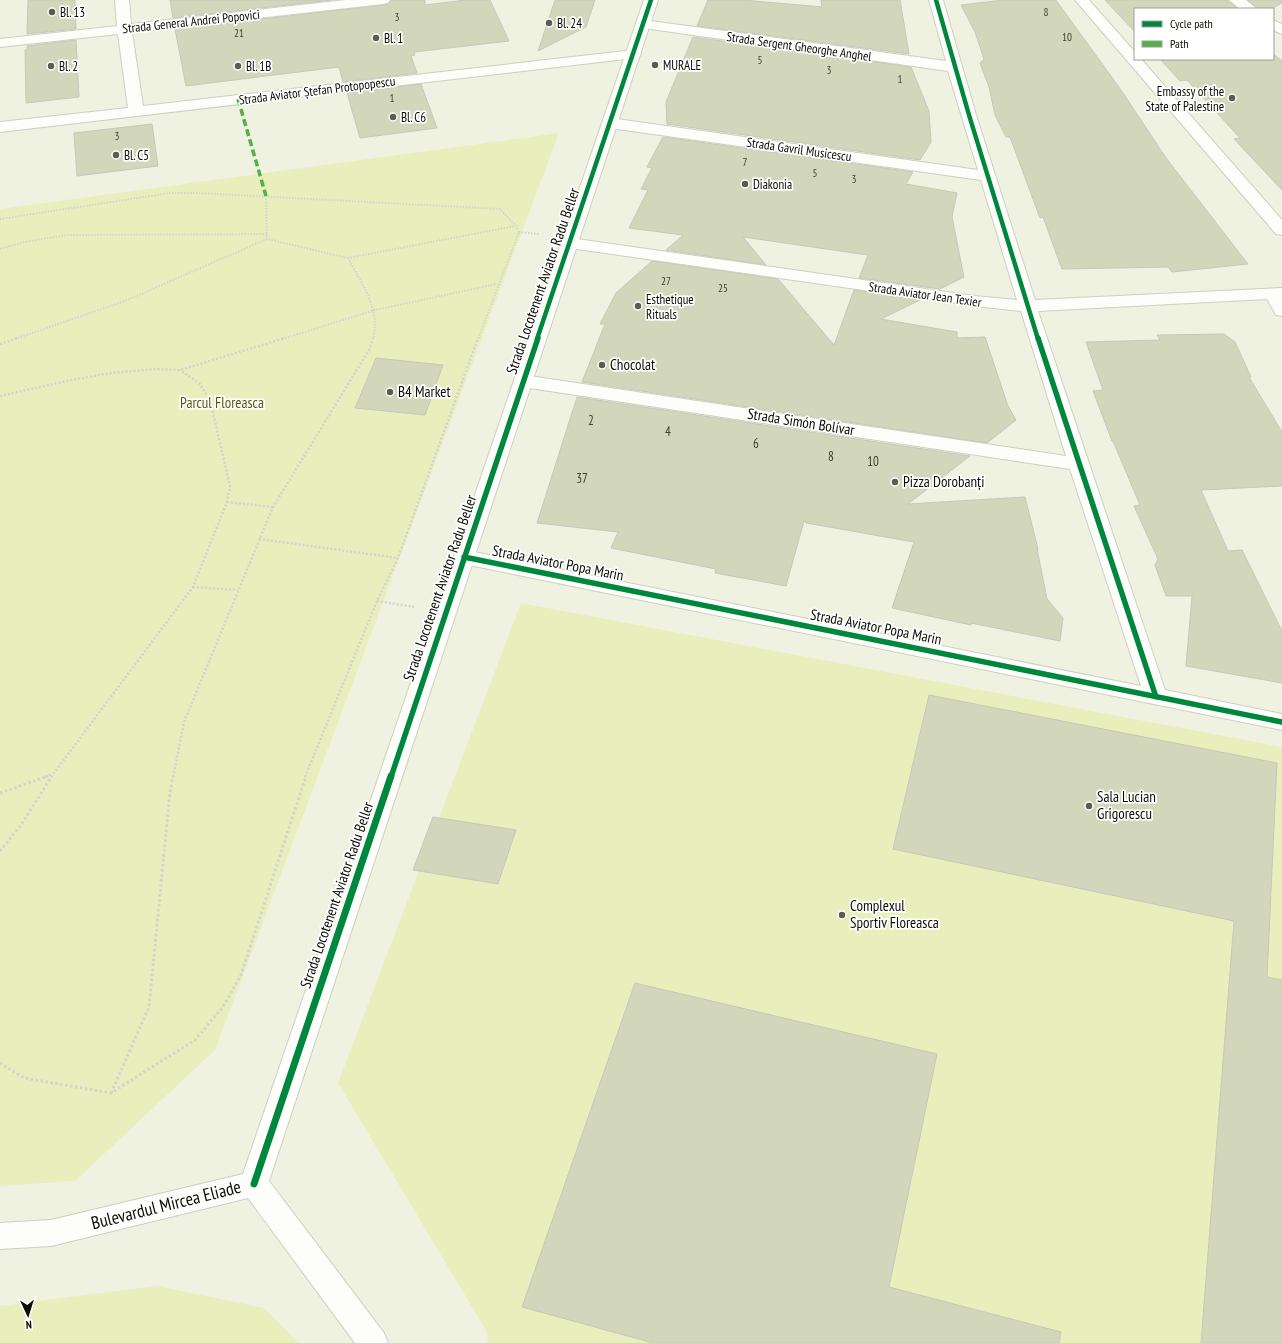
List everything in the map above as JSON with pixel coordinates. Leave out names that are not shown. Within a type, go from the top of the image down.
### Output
[{"type":"street","points":[[122,0],[124,28],[136,111]]},
{"type":"street","name":"Strada General Andrei Popovici","points":[[0,43],[383,0]]},
{"type":"street","name":"Strada Locotenent Aviator Radu Beller","points":[[254,1184],[651,0]]},
{"type":"street","points":[[936,0],[954,67],[1028,306],[1078,464],[1156,697]]},
{"type":"street","points":[[1082,0],[1134,60]]},
{"type":"street","points":[[1236,0],[1248,8]]},
{"type":"street","name":"Strada Sergent Gheorghe Anghel","points":[[643,24],[954,67]]},
{"type":"street","name":"Strada Aviator Ștefan Protopopescu","points":[[0,127],[634,54]]},
{"type":"street","points":[[1134,60],[1282,230]]},
{"type":"street","name":"Strada Gavril Musicescu","points":[[610,123],[987,176]]},
{"type":"street","name":"Strada Aviator Jean Texier","points":[[570,244],[975,301],[1028,306],[1277,293]]},
{"type":"street","points":[[1277,293],[1282,311]]},
{"type":"street","name":"Strada Simón Bolívar","points":[[523,381],[1078,464]]},
{"type":"street","name":"Strada Aviator Popa Marin","points":[[464,557],[1282,722]]},
{"type":"street","name":"Bulevardul Mircea Eliade","points":[[0,1236],[51,1233],[254,1184],[373,1343]]},
{"type":"path","points":[[0,219],[170,193],[198,193],[500,208],[520,232],[498,283],[398,558],[377,601],[309,765],[241,975],[223,1007],[195,1040],[111,1093],[24,1078],[0,1062]]},
{"type":"path","points":[[266,196],[267,239]]},
{"type":"path","points":[[0,344],[125,301],[267,239],[348,258],[516,226]]},
{"type":"path","points":[[0,250],[36,240],[67,235],[267,234]]},
{"type":"path","points":[[111,1093],[149,1007],[170,792],[184,722],[273,507],[369,350],[374,338],[376,324],[375,310],[348,258]]},
{"type":"path","points":[[0,396],[107,372],[161,369],[180,370],[375,310],[498,283]]},
{"type":"path","points":[[0,851],[21,825],[53,774],[193,587],[227,502],[230,486],[210,400],[200,384],[180,370]]},
{"type":"path","points":[[227,502],[273,507]]},
{"type":"path","points":[[259,538],[398,558]]},
{"type":"path","points":[[193,587],[238,590]]},
{"type":"path","points":[[0,793],[53,774]]},
{"type":"green space","name":"Parcul Floreasca","points":[[559,133],[215,1050],[75,1181],[0,1186],[0,209]]},
{"type":"green space","name":"Complexul Sportiv Floreasca","points":[[521,603],[1282,747],[1282,1343],[488,1343],[487,1332],[338,1083]]},
{"type":"green space","points":[[157,1286],[264,1308],[299,1343],[0,1343],[0,1306]]},
{"type":"building","name":"Bl. 13","points":[[28,0],[75,0],[76,29],[27,34]]},
{"type":"building","points":[[170,0],[332,0],[173,18]]},
{"type":"building","points":[[391,0],[425,0],[425,5],[466,0],[490,0],[509,41],[414,52],[415,55],[411,56],[417,73],[343,82],[339,67],[186,86],[175,29],[383,5],[388,4]]},
{"type":"building","points":[[555,0],[595,0],[586,27],[538,51]]},
{"type":"building","points":[[708,0],[743,0],[822,7],[821,0],[900,0],[909,54],[697,26]]},
{"type":"building","points":[[1003,0],[1056,0],[1121,90],[1166,158],[1248,264],[1172,272],[1168,267],[1062,269],[1043,217],[1040,218],[1010,137],[1006,137],[995,115],[989,87],[980,63],[984,59],[975,32],[961,5]]},
{"type":"building","points":[[1105,0],[1228,0],[1237,8],[1134,8],[1134,31]]},
{"type":"building","points":[[1248,0],[1282,0],[1282,3],[1273,8],[1257,8]]},
{"type":"building","points":[[693,37],[911,67],[929,111],[931,142],[920,160],[667,124],[666,102]]},
{"type":"building","name":"Bl. 2","points":[[76,40],[79,97],[26,103],[25,50],[27,50],[27,46]]},
{"type":"building","points":[[1274,55],[1282,61],[1282,190],[1234,139],[1240,138],[1187,80],[1180,81],[1161,60],[1274,60]]},
{"type":"building","name":"Bl. C6","points":[[421,84],[437,128],[360,138],[347,93]]},
{"type":"building","name":"Bl. C5","points":[[152,124],[158,166],[77,176],[74,133]]},
{"type":"building","points":[[663,137],[913,172],[906,184],[957,193],[952,217],[964,277],[940,289],[859,278],[868,255],[743,237],[766,265],[666,250],[683,235],[629,228],[648,190],[641,189],[652,168],[647,167]]},
{"type":"building","points":[[652,261],[778,279],[834,345],[854,290],[920,300],[881,319],[957,332],[957,338],[985,337],[1008,406],[1016,420],[987,443],[582,382],[605,324],[600,324],[616,293]]},
{"type":"building","points":[[1224,334],[1235,342],[1251,377],[1249,377],[1282,432],[1282,486],[1201,490],[1228,551],[1242,550],[1282,631],[1282,683],[1186,666],[1192,596],[1166,596],[1155,565],[1158,559],[1134,506],[1140,505],[1112,441],[1093,391],[1103,390],[1086,342],[1160,340],[1157,335]]},
{"type":"building","points":[[376,358],[443,365],[425,415],[355,408]]},
{"type":"building","points":[[577,397],[970,456],[908,504],[1025,497],[1038,549],[1047,599],[1063,618],[1060,641],[971,623],[971,625],[892,608],[914,542],[806,523],[804,521],[786,586],[715,573],[716,569],[611,548],[618,532],[537,523]]},
{"type":"building","name":"Sala Lucian Grigorescu","points":[[929,695],[1277,763],[1267,977],[1282,980],[1282,1343],[1201,1343],[1234,921],[893,849]]},
{"type":"building","points":[[433,817],[516,830],[498,884],[413,870]]},
{"type":"building","points":[[635,983],[937,1054],[889,1287],[1061,1332],[1059,1343],[653,1343],[522,1307]]},
{"type":"marked path","points":[[238,99],[266,196]]},
{"type":"cycle path","points":[[254,1184],[651,0]]},
{"type":"cycle path","points":[[936,0],[946,39],[1043,355],[1156,697]]},
{"type":"cycle path","points":[[464,557],[1282,722]]},
{"type":"place","name":"Bl. 13","points":[[52,12]]},
{"type":"place","name":"Bl. 24","points":[[549,23]]},
{"type":"place","name":"Bl. 1","points":[[376,38]]},
{"type":"place","name":"MURALE","points":[[655,65]]},
{"type":"place","name":"Bl. 2","points":[[51,66]]},
{"type":"place","name":"Bl. 1B","points":[[238,66]]},
{"type":"place","name":"Embassy of the State of Palestine","points":[[1232,98]]},
{"type":"place","name":"Bl. C6","points":[[393,117]]},
{"type":"place","name":"Bl. C5","points":[[116,155]]},
{"type":"place","name":"Diakonia","points":[[745,184]]},
{"type":"place","name":"Esthetique Rituals","points":[[638,306]]},
{"type":"place","name":"Chocolat","points":[[602,365]]},
{"type":"place","name":"B4 Market","points":[[390,392]]},
{"type":"place","name":"Pizza Dorobanți","points":[[895,482]]},
{"type":"place","name":"Sala Lucian Grigorescu","points":[[1089,806]]},
{"type":"place","name":"Complexul Sportiv Floreasca","points":[[842,915]]}]
